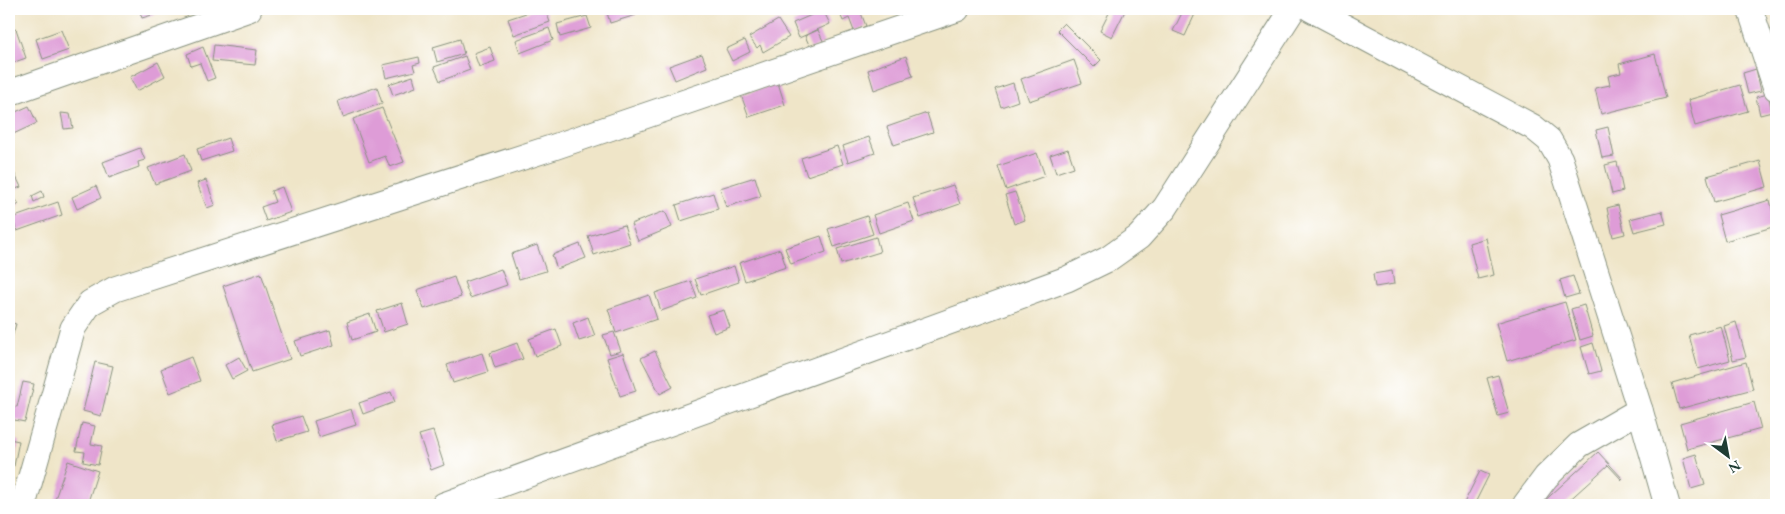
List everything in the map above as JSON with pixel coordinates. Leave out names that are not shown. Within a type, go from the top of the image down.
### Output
[{"type":"street","points":[[9,92],[249,9]]},
{"type":"street","points":[[23,505],[73,328],[90,304],[115,289],[554,147],[957,9]]},
{"type":"street","points":[[444,505],[1067,279],[1108,259],[1139,237],[1165,208],[1293,9]]},
{"type":"street","points":[[1311,9],[1533,127],[1549,140],[1560,159],[1640,410],[1667,505]]},
{"type":"street","points":[[1750,9],[1776,88]]},
{"type":"street","points":[[1525,505],[1546,477],[1579,445],[1640,410]]},
{"type":"building","points":[[139,9],[164,9],[165,11],[142,18]]},
{"type":"building","points":[[538,9],[545,9],[550,22],[514,35],[508,19]]},
{"type":"building","points":[[606,9],[634,9],[636,15],[610,23]]},
{"type":"building","points":[[838,9],[872,9],[861,13],[866,26],[854,31],[849,18],[843,21]]},
{"type":"building","points":[[1111,9],[1126,9],[1112,37],[1100,31]]},
{"type":"building","points":[[1184,9],[1195,14],[1185,36],[1173,31]]},
{"type":"building","points":[[823,10],[830,24],[799,38],[793,23]]},
{"type":"building","points":[[587,16],[591,28],[560,37],[557,24]]},
{"type":"building","points":[[778,20],[789,37],[763,52],[760,45],[757,48],[749,37]]},
{"type":"building","points":[[1064,23],[1101,60],[1094,67],[1057,30]]},
{"type":"building","points":[[549,28],[553,40],[520,53],[516,40]]},
{"type":"building","points":[[16,29],[26,58],[9,64],[9,32]]},
{"type":"building","points":[[61,30],[69,50],[43,59],[36,39]]},
{"type":"building","points":[[818,30],[824,43],[811,49],[805,36]]},
{"type":"building","points":[[460,39],[464,54],[437,62],[433,47]]},
{"type":"building","points":[[745,40],[750,52],[732,61],[726,49]]},
{"type":"building","points":[[214,45],[257,50],[255,65],[212,61]]},
{"type":"building","points":[[203,47],[215,78],[207,81],[200,63],[191,66],[187,54]]},
{"type":"building","points":[[490,47],[495,61],[479,67],[474,53]]},
{"type":"building","points":[[702,54],[707,67],[675,80],[669,66]]},
{"type":"building","points":[[1655,54],[1666,98],[1601,114],[1595,88],[1610,85],[1608,76],[1621,73],[1619,64]]},
{"type":"building","points":[[465,56],[470,70],[440,81],[434,67]]},
{"type":"building","points":[[906,56],[913,76],[874,90],[868,70]]},
{"type":"building","points":[[419,57],[420,63],[413,65],[415,71],[386,78],[383,65]]},
{"type":"building","points":[[1074,60],[1082,83],[1029,101],[1021,79]]},
{"type":"building","points":[[158,62],[165,76],[137,91],[130,77]]},
{"type":"building","points":[[1756,69],[1761,91],[1748,94],[1743,73]]},
{"type":"building","points":[[413,76],[416,87],[393,95],[389,84]]},
{"type":"building","points":[[778,83],[785,105],[749,117],[741,95]]},
{"type":"building","points":[[1013,83],[1018,101],[1001,107],[995,89]]},
{"type":"building","points":[[1740,85],[1748,111],[1695,126],[1688,100]]},
{"type":"building","points":[[377,87],[382,103],[343,117],[338,101]]},
{"type":"building","points":[[1768,94],[1772,112],[1760,115],[1756,97]]},
{"type":"building","points":[[29,106],[37,123],[9,136],[9,115]]},
{"type":"building","points":[[382,108],[404,162],[390,167],[385,156],[369,162],[353,119]]},
{"type":"building","points":[[61,113],[70,114],[73,128],[64,129]]},
{"type":"building","points":[[927,113],[933,132],[894,145],[887,127]]},
{"type":"building","points":[[1608,127],[1614,156],[1602,158],[1596,130]]},
{"type":"building","points":[[869,137],[875,153],[848,162],[843,146]]},
{"type":"building","points":[[228,138],[232,151],[201,161],[197,149]]},
{"type":"building","points":[[837,146],[843,164],[807,176],[801,158]]},
{"type":"building","points":[[140,148],[145,160],[138,162],[139,167],[109,178],[103,162]]},
{"type":"building","points":[[1068,149],[1074,167],[1056,173],[1050,155]]},
{"type":"building","points":[[1037,153],[1045,176],[1006,190],[998,166]]},
{"type":"building","points":[[185,154],[191,171],[155,184],[148,168]]},
{"type":"building","points":[[1760,161],[1767,187],[1714,202],[1707,176]]},
{"type":"building","points":[[9,162],[21,187],[13,190],[9,180]]},
{"type":"building","points":[[1617,162],[1623,191],[1612,194],[1605,165]]},
{"type":"building","points":[[755,177],[761,196],[726,207],[720,188]]},
{"type":"building","points":[[206,180],[215,205],[207,208],[197,183]]},
{"type":"building","points":[[953,185],[960,204],[920,218],[913,198]]},
{"type":"building","points":[[96,186],[101,198],[77,209],[72,197]]},
{"type":"building","points":[[282,187],[291,212],[266,221],[261,207],[275,202],[271,191]]},
{"type":"building","points":[[42,191],[44,197],[34,202],[32,196]]},
{"type":"building","points":[[1015,192],[1025,220],[1014,224],[1005,195]]},
{"type":"building","points":[[713,193],[718,209],[681,221],[676,205]]},
{"type":"building","points":[[13,196],[19,204],[9,211],[9,198]]},
{"type":"building","points":[[1770,200],[1776,226],[1725,241],[1718,215]]},
{"type":"building","points":[[58,202],[62,215],[17,231],[12,218]]},
{"type":"building","points":[[908,203],[914,221],[879,233],[873,215]]},
{"type":"building","points":[[1618,205],[1625,234],[1613,237],[1607,208]]},
{"type":"building","points":[[665,211],[672,227],[638,241],[631,224]]},
{"type":"building","points":[[1662,211],[1666,224],[1634,232],[1630,219]]},
{"type":"building","points":[[867,216],[873,234],[834,247],[828,229]]},
{"type":"building","points":[[624,225],[630,243],[594,255],[588,236]]},
{"type":"building","points":[[821,236],[826,252],[791,264],[785,248]]},
{"type":"building","points":[[876,237],[880,252],[841,264],[837,249]]},
{"type":"building","points":[[1486,238],[1494,275],[1478,279],[1469,243]]},
{"type":"building","points":[[580,244],[586,258],[557,269],[552,255]]},
{"type":"building","points":[[537,245],[546,271],[519,279],[511,254]]},
{"type":"building","points":[[780,249],[786,267],[745,281],[739,263]]},
{"type":"building","points":[[734,266],[739,282],[701,295],[695,279]]},
{"type":"building","points":[[501,269],[507,285],[470,298],[464,282]]},
{"type":"building","points":[[1392,271],[1394,284],[1375,287],[1373,274]]},
{"type":"building","points":[[261,273],[290,359],[252,372],[223,286]]},
{"type":"building","points":[[1573,276],[1579,294],[1565,298],[1560,280]]},
{"type":"building","points":[[454,277],[461,297],[424,309],[417,290]]},
{"type":"building","points":[[691,281],[697,298],[661,311],[655,293]]},
{"type":"building","points":[[649,295],[657,319],[616,333],[608,309]]},
{"type":"building","points":[[1565,302],[1576,340],[1507,361],[1496,323]]},
{"type":"building","points":[[402,303],[408,324],[384,332],[377,311]]},
{"type":"building","points":[[1584,305],[1593,336],[1580,340],[1571,309]]},
{"type":"building","points":[[724,310],[730,327],[714,333],[707,315]]},
{"type":"building","points":[[370,314],[376,332],[352,340],[347,322]]},
{"type":"building","points":[[588,317],[595,336],[579,341],[573,323]]},
{"type":"building","points":[[9,322],[16,324],[9,348]]},
{"type":"building","points":[[1736,322],[1746,357],[1733,360],[1724,326]]},
{"type":"building","points":[[1721,326],[1730,360],[1698,369],[1689,335]]},
{"type":"building","points":[[556,329],[562,346],[535,356],[529,339]]},
{"type":"building","points":[[330,330],[334,345],[300,356],[295,341]]},
{"type":"building","points":[[614,332],[621,351],[610,354],[603,335]]},
{"type":"building","points":[[517,343],[523,359],[495,368],[490,353]]},
{"type":"building","points":[[1593,343],[1601,371],[1589,374],[1581,347]]},
{"type":"building","points":[[655,351],[673,387],[660,394],[641,358]]},
{"type":"building","points":[[482,353],[488,372],[453,383],[447,365]]},
{"type":"building","points":[[623,353],[636,391],[620,396],[607,358]]},
{"type":"building","points":[[191,357],[200,381],[170,393],[161,369]]},
{"type":"building","points":[[239,357],[247,371],[232,379],[225,365]]},
{"type":"building","points":[[95,362],[113,366],[101,416],[83,411]]},
{"type":"building","points":[[1746,362],[1753,389],[1679,409],[1672,383]]},
{"type":"building","points":[[1498,375],[1509,413],[1498,416],[1487,378]]},
{"type":"building","points":[[23,382],[34,384],[25,422],[9,419],[9,405],[17,407]]},
{"type":"building","points":[[391,392],[395,402],[363,414],[359,403]]},
{"type":"building","points":[[1754,402],[1761,429],[1687,449],[1680,423]]},
{"type":"building","points":[[351,409],[356,425],[319,437],[314,421]]},
{"type":"building","points":[[301,416],[307,432],[277,441],[272,425]]},
{"type":"building","points":[[82,423],[95,426],[91,444],[102,446],[98,465],[83,462],[85,452],[76,451]]},
{"type":"building","points":[[433,431],[444,465],[431,470],[419,435]]},
{"type":"building","points":[[9,439],[19,441],[14,466],[9,465]]},
{"type":"building","points":[[1598,452],[1622,480],[1608,465],[1564,505],[1540,505]]},
{"type":"building","points":[[1696,454],[1705,485],[1691,489],[1683,458]]},
{"type":"building","points":[[68,461],[98,471],[87,505],[76,505],[55,499]]},
{"type":"building","points":[[1480,471],[1489,475],[1474,505],[1468,505],[1464,503]]}]
